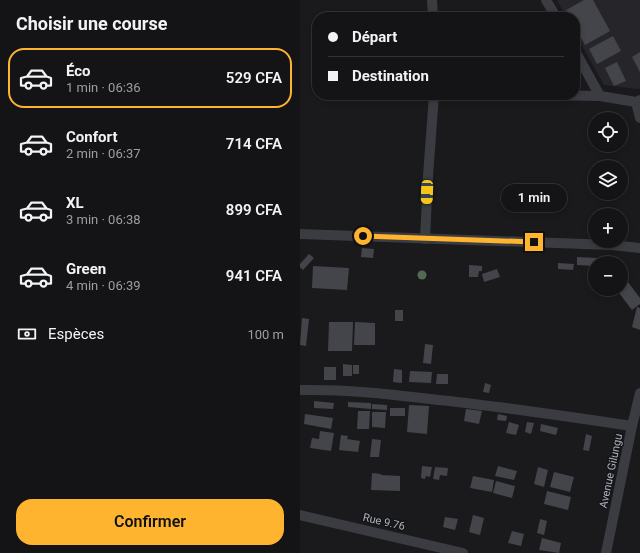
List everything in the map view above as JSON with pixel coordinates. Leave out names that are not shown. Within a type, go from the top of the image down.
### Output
[{"type":"street","points":[[432,0],[433,12]]},
{"type":"street","points":[[546,0],[553,12]]},
{"type":"street","points":[[580,60],[600,96]]},
{"type":"street","points":[[580,96],[600,96],[638,101],[640,118]]},
{"type":"street","points":[[425,239],[434,100]]},
{"type":"street","points":[[300,234],[588,243]]},
{"type":"street","points":[[628,242],[640,240]]},
{"type":"street","points":[[628,246],[640,248]]},
{"type":"street","points":[[300,390],[388,394],[475,404],[632,426]]},
{"type":"street","name":"Avenue Gilungu","points":[[606,553],[640,393]]},
{"type":"street","name":"Rue 9.76","points":[[300,515],[463,553]]},
{"type":"shaded area","points":[[557,0],[640,0],[640,88],[604,85],[580,42],[580,12],[563,12]]},
{"type":"building","points":[[584,0],[593,0],[610,31],[585,45],[580,36],[580,12],[567,12],[566,10]]},
{"type":"building","points":[[613,36],[621,51],[597,64],[589,49]]},
{"type":"building","points":[[640,52],[640,72],[632,57]]},
{"type":"building","points":[[617,62],[626,81],[614,86],[605,68]]},
{"type":"building","points":[[362,248],[374,249],[373,258],[361,257]]},
{"type":"building","points":[[309,254],[314,258],[303,270],[300,267],[300,264]]},
{"type":"building","points":[[577,257],[588,258],[588,266],[577,265]]},
{"type":"building","points":[[558,263],[574,264],[573,270],[558,269]]},
{"type":"building","points":[[469,265],[482,266],[482,271],[479,271],[478,277],[469,277]]},
{"type":"building","points":[[313,266],[349,268],[347,290],[312,288]]},
{"type":"building","points":[[497,269],[500,277],[484,282],[482,274]]},
{"type":"building","points":[[628,282],[640,298],[640,304],[632,310],[621,296],[628,296]]},
{"type":"building","points":[[637,307],[640,308],[640,330],[632,327]]},
{"type":"building","points":[[395,310],[403,310],[403,321],[395,321]]},
{"type":"building","points":[[302,318],[309,319],[306,346],[300,345]]},
{"type":"building","points":[[329,322],[353,322],[352,351],[328,351]]},
{"type":"building","points":[[355,322],[375,323],[375,345],[354,345]]},
{"type":"building","points":[[425,344],[433,345],[431,364],[423,363]]},
{"type":"building","points":[[343,364],[352,365],[352,376],[343,376]]},
{"type":"building","points":[[353,365],[359,365],[359,374],[353,374]]},
{"type":"building","points":[[324,367],[336,367],[336,380],[324,380]]},
{"type":"building","points":[[394,369],[402,370],[402,383],[393,382]]},
{"type":"building","points":[[410,371],[432,372],[431,383],[409,382]]},
{"type":"building","points":[[437,374],[448,374],[448,384],[436,384]]},
{"type":"building","points":[[485,383],[491,385],[489,393],[483,392]]},
{"type":"building","points":[[314,401],[334,403],[333,409],[314,408]]},
{"type":"building","points":[[348,402],[371,403],[371,409],[348,407]]},
{"type":"building","points":[[372,404],[387,405],[387,410],[372,409]]},
{"type":"building","points":[[409,405],[429,406],[427,434],[407,432]]},
{"type":"building","points":[[390,408],[405,408],[405,416],[390,416]]},
{"type":"building","points":[[466,409],[482,411],[479,424],[464,421]]},
{"type":"building","points":[[358,411],[370,411],[369,429],[357,429]]},
{"type":"building","points":[[372,412],[386,412],[385,428],[372,427]]},
{"type":"building","points":[[305,414],[333,418],[331,429],[304,424]]},
{"type":"building","points":[[498,414],[507,416],[506,421],[497,420]]},
{"type":"building","points":[[509,422],[519,425],[516,435],[506,433]]},
{"type":"building","points":[[527,422],[534,423],[531,434],[525,432]]},
{"type":"building","points":[[541,424],[558,428],[556,435],[540,431]]},
{"type":"building","points":[[320,431],[334,433],[331,451],[310,448],[312,438],[319,439]]},
{"type":"building","points":[[586,434],[592,436],[589,451],[583,450]]},
{"type":"building","points":[[341,435],[348,436],[347,439],[360,441],[358,452],[339,450]]},
{"type":"building","points":[[372,439],[381,440],[379,457],[370,457]]},
{"type":"building","points":[[422,466],[432,467],[430,477],[426,476],[425,479],[421,478]]},
{"type":"building","points":[[498,466],[517,471],[514,480],[495,476]]},
{"type":"building","points":[[435,467],[448,468],[447,476],[440,475],[439,480],[433,479]]},
{"type":"building","points":[[538,467],[548,470],[544,487],[534,484]]},
{"type":"building","points":[[554,472],[574,477],[570,492],[550,487]]},
{"type":"building","points":[[372,473],[400,476],[400,491],[371,490]]},
{"type":"building","points":[[473,476],[494,480],[492,492],[470,488]]},
{"type":"building","points":[[496,481],[515,486],[512,498],[493,493]]},
{"type":"building","points":[[547,491],[571,497],[568,510],[544,504]]},
{"type":"building","points":[[473,515],[484,518],[480,535],[469,532]]},
{"type":"building","points":[[445,517],[458,519],[455,530],[443,527]]},
{"type":"building","points":[[540,519],[547,521],[544,535],[537,533]]},
{"type":"building","points":[[512,531],[524,534],[521,546],[508,543]]},
{"type":"building","points":[[542,538],[561,543],[559,553],[539,550]]},
{"type":"route","points":[[363,236],[534,242]]}]
